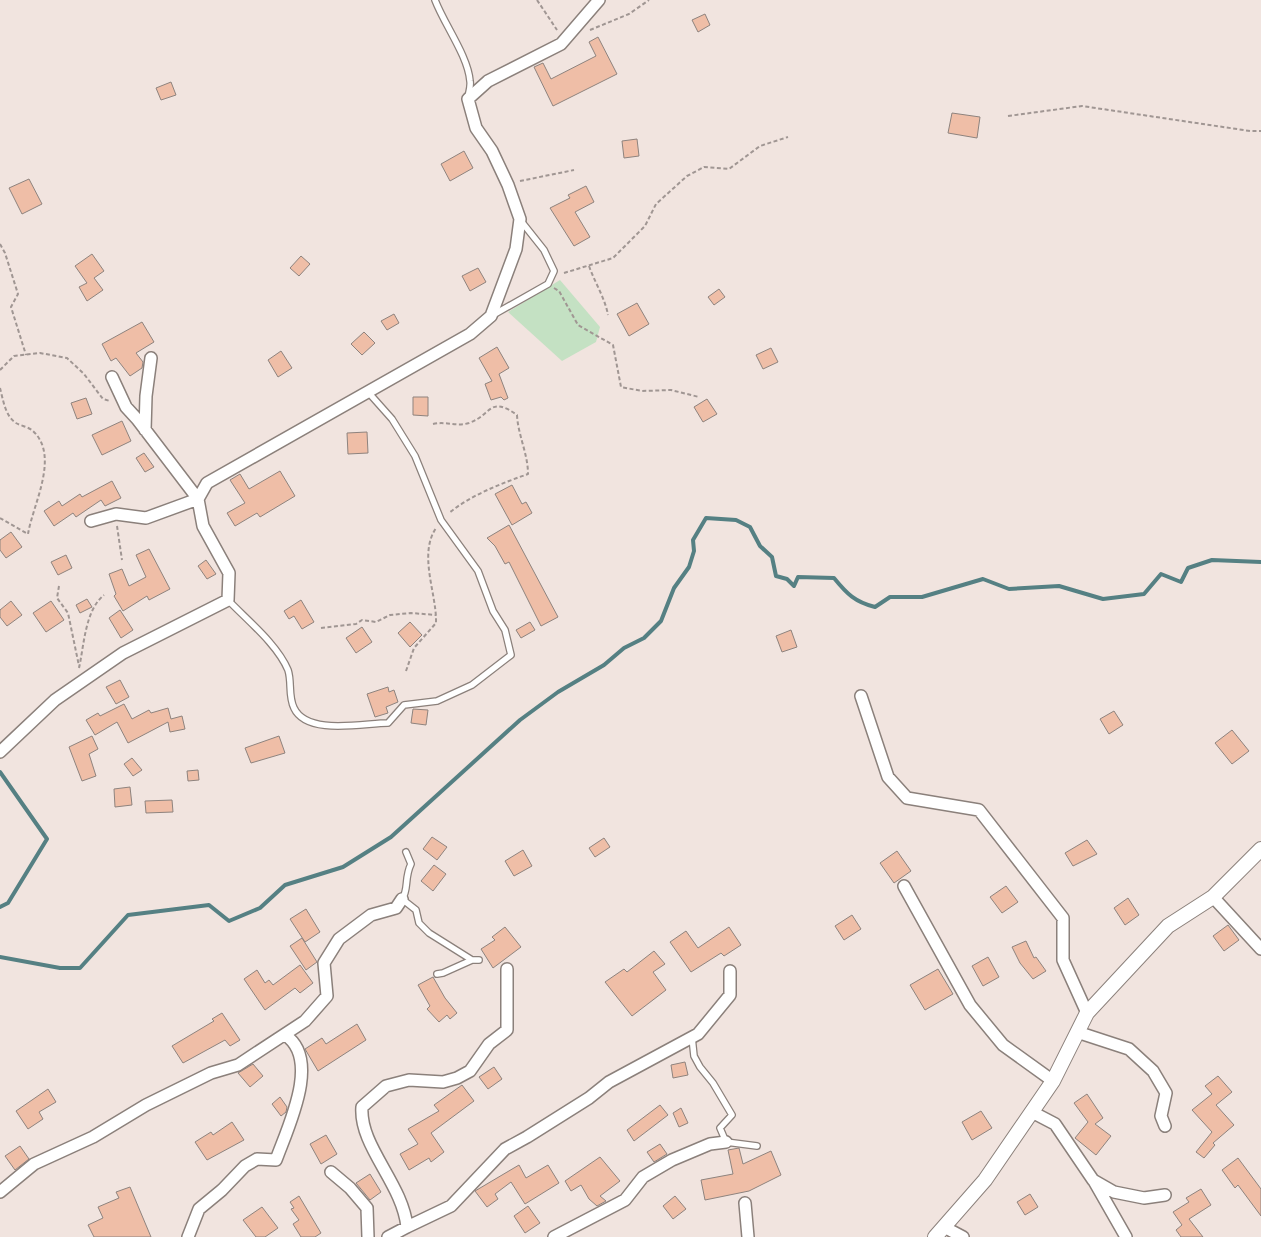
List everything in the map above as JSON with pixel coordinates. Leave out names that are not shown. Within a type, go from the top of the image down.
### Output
[{"type":"street","points":[[91,521],[116,514],[146,518],[198,499],[207,483],[470,334],[491,316],[516,248],[520,219],[508,185],[492,151],[476,128],[468,99],[488,81],[564,40],[599,0]]},
{"type":"street","points":[[145,430],[146,396],[151,358]]},
{"type":"street","points":[[0,752],[55,700],[122,654],[228,600],[229,573],[203,526],[198,499],[126,407],[112,377]]},
{"type":"street","points":[[861,696],[888,777],[908,798],[980,810],[1063,918],[1063,960],[1087,1013]]},
{"type":"street","points":[[963,1237],[939,1232],[985,1180],[1054,1081],[1087,1013],[1168,926],[1213,897],[1261,849]]},
{"type":"street","points":[[904,886],[970,1005],[1003,1045],[1054,1081]]},
{"type":"street","points":[[1213,897],[1261,950]]},
{"type":"street","points":[[0,1192],[34,1164],[93,1137],[146,1105],[211,1073],[238,1065],[285,1035],[308,1018],[327,996],[324,963],[339,939],[371,915],[396,908],[402,899]]},
{"type":"street","points":[[406,1227],[406,1214],[396,1187],[382,1165],[361,1120],[362,1107],[386,1086],[409,1080],[443,1082],[470,1071],[489,1044],[507,1030],[507,969]]},
{"type":"street","points":[[388,1237],[451,1206],[505,1149],[528,1138],[589,1098],[609,1082],[654,1060],[708,1024],[730,995],[730,971]]},
{"type":"street","points":[[1077,1032],[1130,1048],[1153,1071],[1166,1093],[1161,1116],[1165,1126]]},
{"type":"street","points":[[188,1237],[199,1209],[222,1190],[245,1166],[257,1159],[276,1160],[300,1097],[301,1088],[300,1054],[292,1039],[285,1035]]},
{"type":"street","points":[[1032,1112],[1055,1124],[1093,1180],[1126,1237]]},
{"type":"street","points":[[554,1237],[625,1200],[643,1177],[672,1160],[710,1144],[726,1142]]},
{"type":"street","points":[[331,1172],[350,1188],[367,1208],[368,1237]]},
{"type":"street","points":[[1093,1180],[1114,1192],[1144,1198],[1165,1195]]},
{"type":"street","points":[[745,1203],[748,1237]]},
{"type":"lane","points":[[435,0],[442,20],[458,47],[470,81],[468,99]]},
{"type":"lane","points":[[491,316],[548,284],[554,271],[544,250],[520,219]]},
{"type":"lane","points":[[228,600],[262,634],[288,671],[289,692],[295,710],[309,721],[337,727],[388,723],[404,705],[437,701],[472,685],[511,654],[505,630],[493,612],[478,571],[441,520],[415,456],[392,419],[368,392]]},
{"type":"lane","points":[[406,852],[411,864],[406,875],[406,894],[402,899],[416,910],[419,923],[429,933],[476,960],[437,974]]},
{"type":"lane","points":[[692,1036],[697,1061],[732,1115],[720,1128],[726,1142],[757,1146]]},
{"type":"path","points":[[537,0],[564,40]]},
{"type":"path","points":[[590,30],[629,14],[649,0]]},
{"type":"path","points":[[1008,116],[1082,106],[1250,131],[1261,130]]},
{"type":"path","points":[[552,276],[613,258],[645,226],[656,204],[687,176],[704,167],[729,169],[760,146],[788,137]]},
{"type":"path","points":[[508,185],[574,170]]},
{"type":"path","points":[[0,244],[5,253],[18,294],[11,307],[26,354]]},
{"type":"path","points":[[589,266],[596,288],[606,305],[608,315]]},
{"type":"path","points":[[548,284],[559,291],[578,325],[613,345],[622,386],[642,391],[671,390],[699,397]]},
{"type":"path","points":[[0,370],[14,356],[40,353],[67,358],[84,374],[103,399],[126,407]]},
{"type":"path","points":[[0,388],[6,411],[14,422],[33,431],[46,454],[42,486],[32,512],[28,534],[0,518]]},
{"type":"path","points":[[406,671],[414,648],[436,623],[437,606],[431,588],[429,553],[432,534],[441,520],[458,505],[487,490],[528,474],[528,462],[521,442],[517,415],[505,406],[494,406],[470,423],[454,426],[442,422],[434,424]]},
{"type":"path","points":[[116,514],[122,560]]},
{"type":"path","points":[[59,586],[57,598],[68,613],[74,652],[79,669],[87,678]]},
{"type":"path","points":[[79,669],[87,630],[98,599],[104,594]]},
{"type":"path","points":[[321,628],[356,624],[362,620],[376,622],[390,615],[410,613],[436,615]]},
{"type":"green space","points":[[560,280],[600,327],[596,342],[562,361],[508,312]]},
{"type":"building","points":[[705,14],[710,25],[698,32],[692,20]]},
{"type":"building","points":[[598,37],[617,74],[553,106],[534,67],[543,63],[551,79],[596,56],[589,42]]},
{"type":"building","points":[[171,82],[176,95],[161,100],[156,88]]},
{"type":"building","points":[[952,113],[980,117],[977,138],[948,133]]},
{"type":"building","points":[[637,139],[639,156],[624,158],[622,141]]},
{"type":"building","points":[[464,151],[473,168],[450,181],[441,164]]},
{"type":"building","points":[[29,179],[42,204],[22,214],[9,188]]},
{"type":"building","points":[[586,186],[594,202],[575,212],[590,237],[574,246],[550,208],[570,198],[568,195]]},
{"type":"building","points":[[92,254],[104,271],[94,278],[103,290],[87,301],[79,287],[87,283],[75,266]]},
{"type":"building","points":[[301,256],[310,264],[299,276],[290,268]]},
{"type":"building","points":[[478,268],[486,282],[470,291],[462,276]]},
{"type":"building","points":[[719,289],[725,297],[714,305],[708,297]]},
{"type":"building","points":[[637,303],[649,324],[629,336],[617,314]]},
{"type":"building","points":[[394,314],[399,323],[387,330],[381,321]]},
{"type":"building","points":[[142,322],[154,342],[136,353],[143,362],[142,368],[130,376],[116,358],[111,361],[102,344]]},
{"type":"building","points":[[364,332],[375,343],[362,355],[351,344]]},
{"type":"building","points":[[497,347],[509,368],[499,374],[508,398],[504,400],[501,397],[491,400],[485,384],[492,381],[479,358]]},
{"type":"building","points":[[771,348],[778,362],[763,369],[756,355]]},
{"type":"building","points":[[281,351],[292,368],[278,377],[268,360]]},
{"type":"building","points":[[413,397],[428,397],[428,416],[413,415]]},
{"type":"building","points":[[86,398],[92,414],[77,419],[71,403]]},
{"type":"building","points":[[707,399],[717,414],[703,422],[694,407]]},
{"type":"building","points":[[122,421],[131,441],[102,455],[92,435]]},
{"type":"building","points":[[367,432],[368,453],[348,454],[347,433]]},
{"type":"building","points":[[144,453],[154,467],[145,472],[136,458]]},
{"type":"building","points":[[280,471],[295,496],[260,517],[257,513],[235,526],[227,513],[245,503],[230,480],[240,474],[249,489]]},
{"type":"building","points":[[112,481],[121,498],[105,506],[101,500],[76,517],[73,513],[54,526],[44,511],[59,501],[62,506],[80,494],[82,497]]},
{"type":"building","points":[[512,485],[522,504],[526,502],[532,513],[512,525],[495,494]]},
{"type":"building","points":[[509,525],[558,617],[541,626],[509,562],[505,564],[495,546],[487,538]]},
{"type":"building","points":[[11,532],[22,547],[6,558],[0,550],[0,540]]},
{"type":"building","points":[[149,549],[170,589],[149,600],[147,596],[123,611],[114,596],[116,594],[109,574],[122,569],[129,586],[146,577],[136,555]]},
{"type":"building","points":[[66,555],[72,568],[58,575],[51,562]]},
{"type":"building","points":[[206,560],[216,574],[207,579],[198,566]]},
{"type":"building","points":[[87,599],[92,607],[80,613],[76,605]]},
{"type":"building","points":[[301,600],[314,622],[302,629],[294,616],[289,619],[284,611]]},
{"type":"building","points":[[11,601],[22,615],[7,626],[0,617],[0,610]]},
{"type":"building","points":[[51,601],[64,620],[46,632],[33,613]]},
{"type":"building","points":[[120,610],[133,630],[121,638],[109,618]]},
{"type":"building","points":[[410,622],[422,635],[410,647],[398,633]]},
{"type":"building","points":[[530,622],[535,630],[521,638],[516,630]]},
{"type":"building","points":[[362,627],[372,642],[356,653],[346,638]]},
{"type":"building","points":[[791,630],[797,647],[782,652],[776,636]]},
{"type":"building","points":[[120,680],[129,697],[116,704],[106,687]]},
{"type":"building","points":[[388,687],[389,692],[394,690],[398,702],[386,707],[388,713],[375,717],[367,694]]},
{"type":"building","points":[[124,704],[132,719],[149,710],[151,713],[168,708],[171,719],[182,716],[185,729],[170,732],[168,722],[128,743],[117,722],[95,735],[86,720],[98,713],[100,716]]},
{"type":"building","points":[[413,709],[428,710],[426,725],[411,723]]},
{"type":"building","points":[[1114,711],[1123,725],[1109,734],[1100,719]]},
{"type":"building","points":[[1232,730],[1249,751],[1232,764],[1215,743]]},
{"type":"building","points":[[92,736],[98,749],[89,754],[96,776],[82,781],[69,747]]},
{"type":"building","points":[[279,736],[285,753],[251,763],[245,748]]},
{"type":"building","points":[[132,758],[142,770],[133,776],[124,764]]},
{"type":"building","points":[[198,770],[199,780],[188,781],[187,771]]},
{"type":"building","points":[[130,787],[132,805],[115,807],[114,789]]},
{"type":"building","points":[[172,800],[173,812],[146,813],[145,801]]},
{"type":"building","points":[[432,837],[447,847],[437,860],[423,849]]},
{"type":"building","points":[[604,838],[610,847],[595,857],[589,848]]},
{"type":"building","points":[[1087,840],[1097,854],[1073,866],[1065,853]]},
{"type":"building","points":[[523,850],[532,866],[514,876],[505,861]]},
{"type":"building","points":[[897,851],[911,871],[894,883],[880,863]]},
{"type":"building","points":[[434,865],[446,874],[433,891],[421,881]]},
{"type":"building","points":[[1006,886],[1018,902],[1002,913],[990,897]]},
{"type":"building","points":[[1128,898],[1139,915],[1125,925],[1114,908]]},
{"type":"building","points":[[306,909],[320,932],[305,942],[290,919]]},
{"type":"building","points":[[852,915],[861,929],[844,940],[835,926]]},
{"type":"building","points":[[1228,925],[1239,940],[1224,951],[1213,936]]},
{"type":"building","points":[[505,927],[521,947],[493,968],[481,949],[495,940],[492,937]]},
{"type":"building","points":[[729,927],[741,945],[724,956],[721,953],[691,972],[670,942],[686,931],[698,948]]},
{"type":"building","points":[[302,938],[317,962],[306,970],[290,946]]},
{"type":"building","points":[[1026,941],[1034,958],[1036,957],[1046,971],[1033,979],[1020,963],[1012,947]]},
{"type":"building","points":[[654,951],[665,964],[653,972],[666,990],[632,1016],[605,982],[624,969],[627,972]]},
{"type":"building","points":[[988,957],[999,977],[983,986],[972,966]]},
{"type":"building","points":[[300,965],[313,983],[300,993],[295,988],[265,1010],[244,979],[257,970],[265,983],[269,980],[273,985]]},
{"type":"building","points":[[938,969],[953,994],[925,1010],[910,985]]},
{"type":"building","points":[[433,977],[445,998],[457,1013],[450,1019],[447,1015],[439,1022],[427,1009],[430,1006],[418,985]]},
{"type":"building","points":[[222,1013],[240,1040],[230,1046],[225,1040],[183,1063],[172,1046],[214,1021],[212,1019]]},
{"type":"building","points":[[357,1024],[366,1040],[318,1071],[305,1049],[322,1038],[326,1044]]},
{"type":"building","points":[[685,1062],[688,1075],[673,1078],[671,1065]]},
{"type":"building","points":[[253,1064],[263,1076],[250,1087],[238,1073]]},
{"type":"building","points":[[494,1067],[502,1079],[488,1089],[479,1077]]},
{"type":"building","points":[[1218,1076],[1232,1092],[1216,1105],[1234,1125],[1213,1143],[1215,1145],[1204,1158],[1196,1152],[1212,1132],[1192,1110],[1212,1094],[1205,1086]]},
{"type":"building","points":[[462,1085],[474,1101],[431,1133],[444,1152],[431,1162],[429,1158],[409,1170],[400,1154],[418,1144],[408,1129],[439,1111],[434,1105]]},
{"type":"building","points":[[48,1089],[56,1102],[39,1112],[43,1119],[28,1129],[16,1111]]},
{"type":"building","points":[[1087,1094],[1103,1118],[1095,1124],[1111,1136],[1096,1155],[1075,1138],[1088,1122],[1074,1103]]},
{"type":"building","points":[[280,1097],[287,1107],[286,1112],[281,1116],[272,1104]]},
{"type":"building","points":[[660,1105],[668,1115],[634,1141],[627,1130]]},
{"type":"building","points":[[681,1108],[688,1123],[679,1127],[673,1113]]},
{"type":"building","points":[[981,1111],[992,1128],[972,1140],[962,1122]]},
{"type":"building","points":[[232,1122],[244,1140],[207,1160],[195,1142],[211,1132],[213,1135]]},
{"type":"building","points":[[326,1135],[337,1154],[321,1164],[310,1144]]},
{"type":"building","points":[[660,1144],[667,1154],[654,1162],[647,1152]]},
{"type":"building","points":[[20,1146],[29,1159],[15,1170],[5,1156]]},
{"type":"building","points":[[739,1148],[743,1164],[771,1151],[781,1175],[749,1191],[705,1200],[701,1180],[733,1174],[728,1150]]},
{"type":"building","points":[[600,1157],[620,1181],[600,1196],[606,1201],[597,1206],[589,1199],[581,1185],[571,1191],[565,1181]]},
{"type":"building","points":[[1238,1158],[1261,1189],[1261,1216],[1238,1185],[1235,1188],[1222,1170]]},
{"type":"building","points":[[519,1165],[526,1178],[548,1165],[559,1183],[525,1204],[511,1182],[495,1194],[498,1199],[487,1207],[475,1191]]},
{"type":"building","points":[[370,1174],[381,1192],[370,1200],[356,1183]]},
{"type":"building","points":[[130,1187],[151,1237],[94,1237],[88,1225],[103,1218],[98,1207],[119,1198],[116,1192]]},
{"type":"building","points":[[1201,1189],[1211,1205],[1189,1219],[1203,1237],[1181,1237],[1176,1230],[1182,1225],[1173,1212],[1189,1202],[1186,1198]]},
{"type":"building","points":[[1030,1194],[1038,1207],[1025,1215],[1017,1202]]},
{"type":"building","points":[[299,1196],[321,1233],[315,1237],[301,1237],[293,1224],[299,1220],[291,1209],[294,1208],[290,1202]]},
{"type":"building","points":[[675,1196],[686,1209],[673,1219],[663,1206]]},
{"type":"building","points":[[528,1206],[540,1223],[525,1233],[514,1216]]},
{"type":"building","points":[[262,1207],[278,1228],[265,1237],[256,1237],[243,1220]]},
{"type":"waterway","points":[[0,957],[60,968],[80,968],[128,915],[209,905],[229,921],[260,908],[285,885],[343,867],[391,837],[520,720],[558,692],[604,665],[624,648],[644,638],[661,621],[674,588],[689,567],[694,551],[693,540],[706,518],[736,520],[750,527],[760,546],[772,557],[776,576],[787,579],[794,586],[798,577],[834,578],[852,597],[862,603],[875,607],[890,597],[922,597],[983,579],[1009,589],[1059,586],[1103,599],[1144,594],[1161,574],[1181,582],[1188,568],[1212,560],[1261,562]]},
{"type":"waterway","points":[[0,772],[47,839],[8,903],[0,907]]}]
